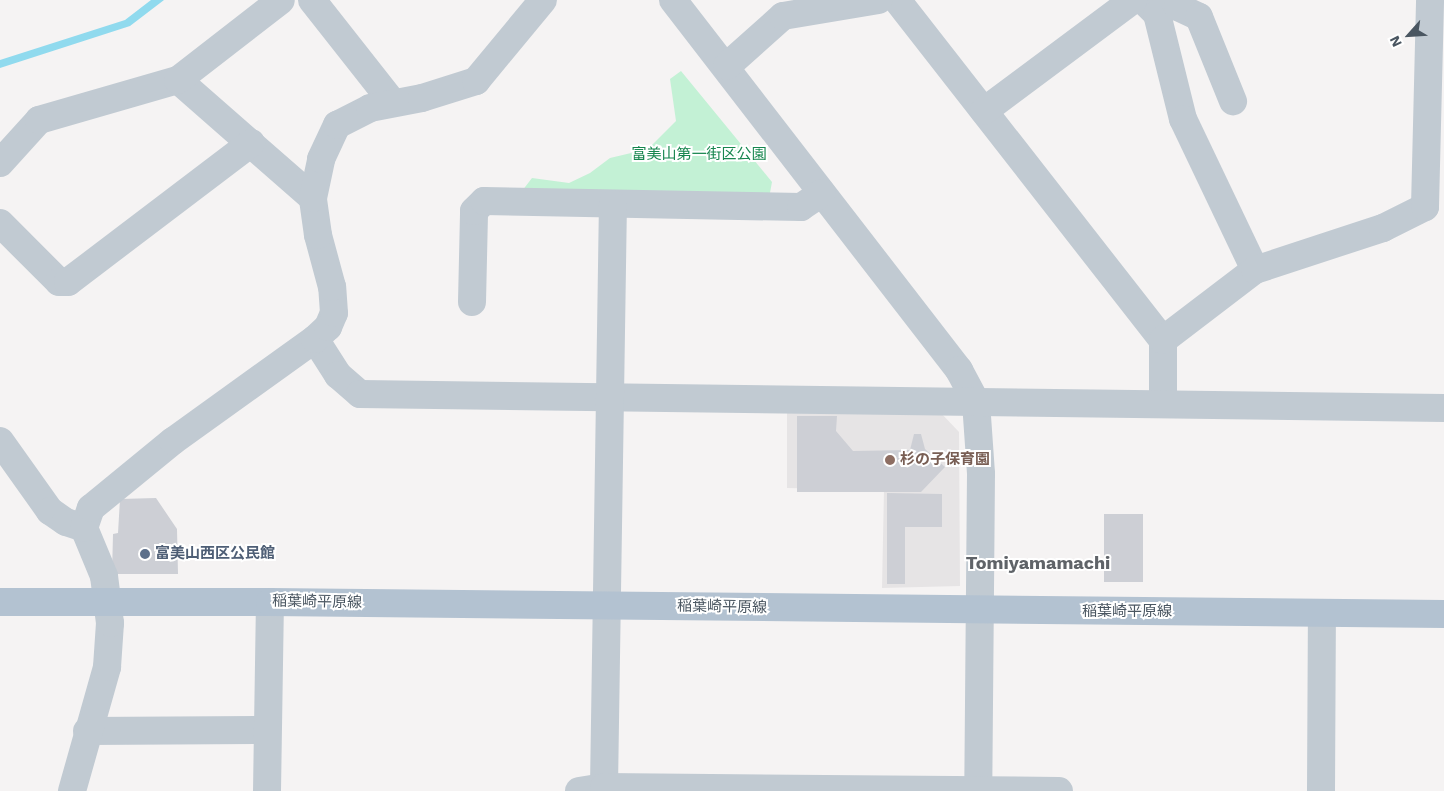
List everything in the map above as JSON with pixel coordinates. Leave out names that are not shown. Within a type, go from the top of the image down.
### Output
[{"type":"main road","name":"稲葉崎平原線","points":[[0,602],[270,602],[981,611],[1444,614]]},
{"type":"street","points":[[0,164],[39,120],[178,80],[281,0]]},
{"type":"street","points":[[312,0],[393,103]]},
{"type":"street","points":[[72,791],[87,731],[107,667],[110,623],[104,576],[84,528],[91,508],[100,498],[173,441],[316,339],[328,327],[334,313],[332,287],[318,235],[313,198],[321,159],[337,124],[370,108],[422,98],[476,82],[543,0]]},
{"type":"street","points":[[673,0],[727,66],[959,370],[976,402],[981,474],[978,790]]},
{"type":"street","points":[[727,66],[780,8],[879,0]]},
{"type":"street","points":[[897,0],[1163,340],[1163,404]]},
{"type":"street","points":[[984,111],[1133,0]]},
{"type":"street","points":[[1143,0],[1157,14],[1183,119],[1255,270]]},
{"type":"street","points":[[1174,0],[1178,6],[1199,17],[1233,101]]},
{"type":"street","points":[[1163,340],[1255,270],[1383,228],[1435,207],[1430,0]]},
{"type":"street","points":[[178,80],[313,198]]},
{"type":"street","points":[[0,223],[59,282],[68,282],[251,143]]},
{"type":"street","points":[[472,302],[474,211],[484,202],[800,207],[822,192]]},
{"type":"street","points":[[613,204],[608,605],[591,789],[1059,791]]},
{"type":"street","points":[[316,339],[338,375],[360,394],[1444,408]]},
{"type":"street","points":[[0,441],[50,511],[66,522],[84,528]]},
{"type":"street","points":[[267,791],[270,602]]},
{"type":"street","points":[[1321,791],[1322,614]]},
{"type":"street","points":[[87,731],[267,730]]},
{"type":"shaded area","points":[[940,412],[959,432],[960,586],[882,588],[884,490],[787,488],[787,413]]},
{"type":"green space","name":"富美山第一街区公園","points":[[681,71],[772,182],[769,198],[522,191],[532,178],[569,183],[590,173],[610,158],[648,149],[676,121],[670,79]]},
{"type":"water","points":[[151,0],[164,0],[130,26],[0,68],[0,60],[125,20]]},
{"type":"building","points":[[797,416],[837,416],[836,431],[853,451],[910,450],[914,434],[921,434],[925,449],[945,467],[921,492],[797,492]]},
{"type":"building","points":[[887,493],[942,494],[942,527],[905,527],[905,584],[887,584]]},
{"type":"building","name":"富美山西区公民館","points":[[156,498],[177,529],[178,574],[112,574],[113,534],[118,533],[120,499]]},
{"type":"building","points":[[1104,514],[1143,514],[1143,582],[1104,582]]},
{"type":"place","name":"杉の子保育園","points":[[890,460]]},
{"type":"place","name":"富美山西区公民館","points":[[145,554]]},
{"type":"district","name":"Tomiyamamachi","points":[[1038,563]]}]
